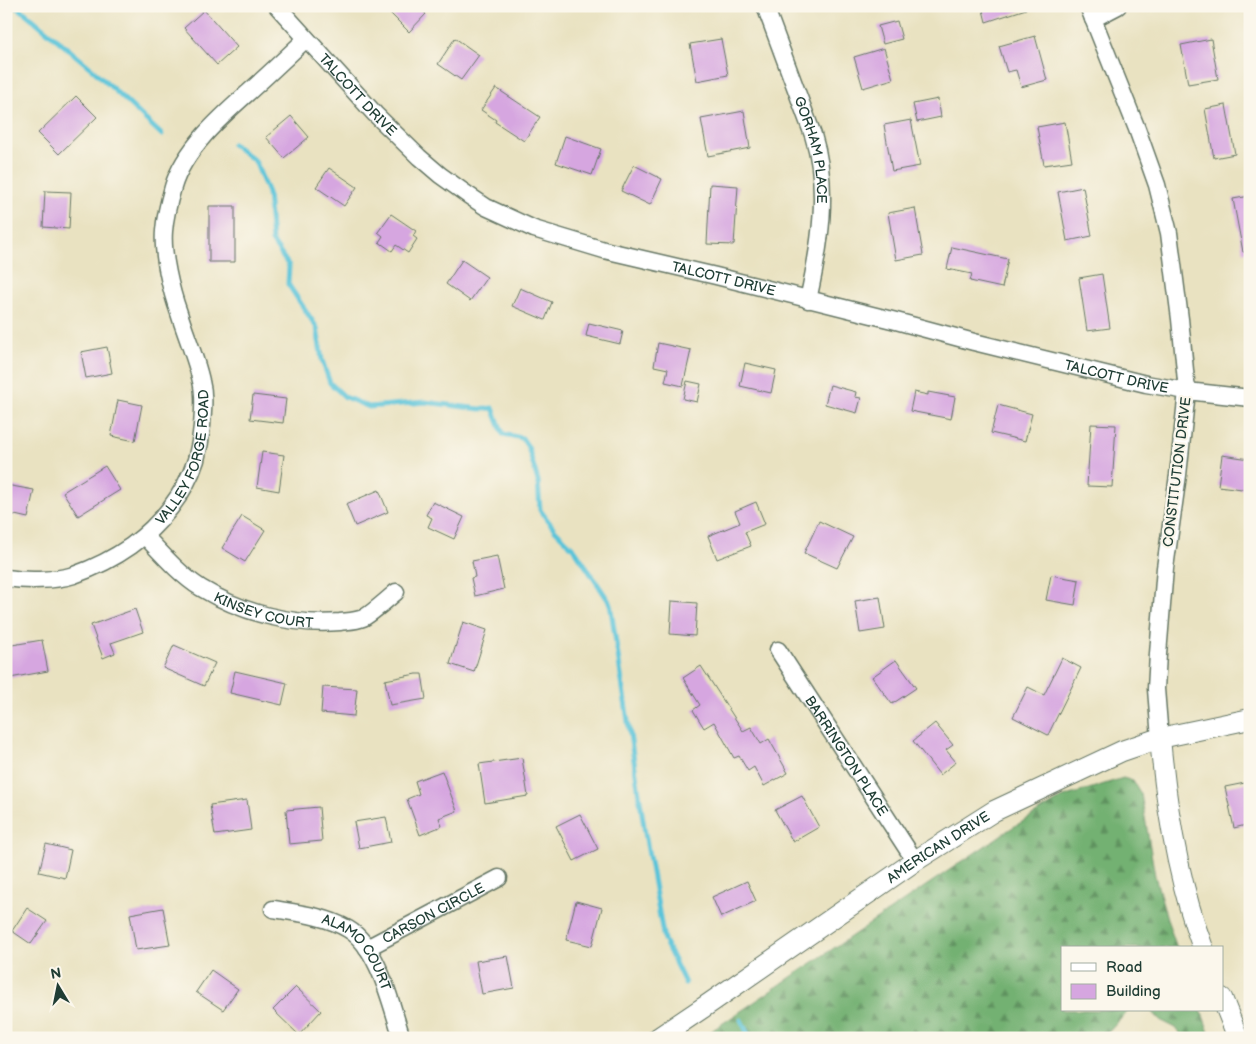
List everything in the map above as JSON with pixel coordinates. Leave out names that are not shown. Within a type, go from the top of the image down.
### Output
[{"type":"street","name":"TALCOTT DRIVE","points":[[277,6],[375,114],[419,157],[454,185],[486,207],[534,229],[596,248],[716,276],[1146,384],[1187,392],[1250,398]]},
{"type":"street","name":"GORHAM PLACE","points":[[765,6],[818,150],[823,193],[822,223],[808,300]]},
{"type":"street","points":[[1091,13],[1118,6]]},
{"type":"street","name":"CONSTITUTION DRIVE","points":[[1091,13],[1157,185],[1165,212],[1178,300],[1187,392],[1165,568],[1156,688],[1163,771],[1174,842],[1196,930],[1202,946]]},
{"type":"street","name":"VALLEY FORGE ROAD","points":[[6,578],[19,580],[47,579],[73,575],[102,563],[124,551],[145,536],[172,506],[186,485],[200,446],[204,410],[202,383],[178,312],[164,245],[166,214],[173,185],[186,159],[217,121],[306,40]]},
{"type":"street","name":"KINSEY COURT","points":[[145,536],[200,587],[237,606],[263,614],[312,622],[332,623],[350,621],[364,618],[396,592]]},
{"type":"street","name":"BARRINGTON PLACE","points":[[778,650],[915,861]]},
{"type":"street","name":"AMERICAN DRIVE","points":[[658,1038],[958,832],[1014,800],[1122,751],[1160,738],[1250,719]]},
{"type":"street","name":"CARSON CIRCLE","points":[[367,948],[499,878]]},
{"type":"street","name":"ALAMO COURT","points":[[273,908],[338,924],[359,938],[375,960],[402,1038]]},
{"type":"street","points":[[1224,1003],[1238,1038]]},
{"type":"green space","points":[[1123,778],[1133,781],[1141,794],[1155,876],[1176,946],[1061,946],[1061,1012],[1127,1012],[1103,1038],[701,1038],[1010,829],[1064,797]]},
{"type":"green space","points":[[1153,1012],[1202,1012],[1211,1038],[1183,1038],[1176,1028],[1160,1020]]},
{"type":"building","points":[[383,6],[417,6],[426,14],[409,32]]},
{"type":"building","points":[[982,6],[1026,6],[1026,9],[986,22]]},
{"type":"building","points":[[204,10],[237,47],[217,65],[184,28]]},
{"type":"building","points":[[897,21],[902,39],[883,44],[878,26]]},
{"type":"building","points":[[1035,36],[1047,80],[1021,87],[1016,70],[1007,72],[999,46]]},
{"type":"building","points":[[455,38],[479,55],[461,80],[438,64]]},
{"type":"building","points":[[721,39],[728,75],[697,81],[690,44]]},
{"type":"building","points":[[1211,39],[1218,79],[1188,84],[1181,45]]},
{"type":"building","points":[[884,48],[893,79],[863,88],[854,57]]},
{"type":"building","points":[[496,88],[540,117],[524,141],[495,122],[496,120],[481,110]]},
{"type":"building","points":[[76,96],[97,117],[59,154],[38,133]]},
{"type":"building","points":[[938,99],[941,117],[917,122],[913,104]]},
{"type":"building","points":[[1226,105],[1235,154],[1214,158],[1205,109]]},
{"type":"building","points":[[744,111],[750,148],[708,156],[701,119]]},
{"type":"building","points":[[291,116],[309,137],[284,158],[266,137]]},
{"type":"building","points":[[911,120],[920,166],[892,171],[884,125]]},
{"type":"building","points":[[1065,122],[1072,161],[1044,165],[1037,127]]},
{"type":"building","points":[[565,136],[601,149],[592,175],[556,163]]},
{"type":"building","points":[[634,165],[662,179],[650,205],[621,191]]},
{"type":"building","points":[[329,168],[357,187],[344,206],[316,187]]},
{"type":"building","points":[[710,184],[738,186],[734,245],[707,244]]},
{"type":"building","points":[[1083,187],[1092,236],[1067,241],[1058,192]]},
{"type":"building","points":[[45,191],[71,192],[69,229],[43,227]]},
{"type":"building","points":[[1250,196],[1250,252],[1243,252],[1233,199]]},
{"type":"building","points":[[209,206],[235,206],[235,262],[209,262]]},
{"type":"building","points":[[915,208],[923,255],[896,260],[888,213]]},
{"type":"building","points":[[391,214],[416,231],[413,236],[417,239],[408,253],[396,245],[392,251],[379,242],[383,236],[378,232]]},
{"type":"building","points":[[952,247],[1008,259],[1002,288],[970,281],[972,274],[947,269]]},
{"type":"building","points":[[462,260],[487,277],[470,301],[446,284]]},
{"type":"building","points":[[1102,274],[1110,328],[1087,331],[1079,278]]},
{"type":"building","points":[[520,288],[552,302],[545,320],[512,306]]},
{"type":"building","points":[[589,323],[623,331],[620,344],[586,336]]},
{"type":"building","points":[[658,343],[691,350],[683,386],[665,382],[668,369],[654,366]]},
{"type":"building","points":[[107,347],[112,373],[86,378],[81,352]]},
{"type":"building","points":[[745,363],[776,370],[771,393],[740,386]]},
{"type":"building","points":[[687,381],[701,384],[697,402],[683,399]]},
{"type":"building","points":[[830,385],[856,392],[855,397],[861,398],[857,413],[825,404]]},
{"type":"building","points":[[914,392],[928,395],[928,392],[955,397],[951,419],[910,411]]},
{"type":"building","points":[[253,395],[286,399],[283,423],[250,419]]},
{"type":"building","points":[[118,400],[142,405],[135,441],[111,436]]},
{"type":"building","points":[[998,405],[1032,414],[1025,441],[991,433]]},
{"type":"building","points":[[1091,424],[1116,425],[1112,487],[1087,486]]},
{"type":"building","points":[[262,452],[284,455],[279,491],[257,487]]},
{"type":"building","points":[[1222,455],[1250,459],[1250,490],[1218,486]]},
{"type":"building","points":[[105,466],[120,490],[78,516],[63,492]]},
{"type":"building","points":[[6,485],[34,490],[28,518],[6,513]]},
{"type":"building","points":[[379,490],[388,512],[355,526],[346,504]]},
{"type":"building","points":[[433,502],[464,517],[454,539],[428,527],[432,518],[426,515]]},
{"type":"building","points":[[756,502],[765,524],[745,532],[751,546],[717,559],[708,536],[740,523],[735,511]]},
{"type":"building","points":[[242,516],[265,530],[245,562],[222,548]]},
{"type":"building","points":[[819,521],[853,537],[837,568],[804,553]]},
{"type":"building","points":[[497,556],[504,589],[475,596],[471,578],[475,577],[472,561]]},
{"type":"building","points":[[1051,575],[1079,580],[1075,605],[1046,600]]},
{"type":"building","points":[[880,597],[885,629],[860,633],[855,601]]},
{"type":"building","points":[[672,601],[697,603],[695,636],[670,634]]},
{"type":"building","points":[[135,609],[143,632],[111,643],[115,653],[103,658],[91,625]]},
{"type":"building","points":[[463,622],[487,630],[474,672],[450,664]]},
{"type":"building","points":[[42,640],[48,671],[10,678],[6,646]]},
{"type":"building","points":[[174,645],[215,663],[204,686],[163,668]]},
{"type":"building","points":[[1062,658],[1081,668],[1048,735],[1013,717],[1028,687],[1044,695]]},
{"type":"building","points":[[896,660],[916,688],[892,704],[872,677]]},
{"type":"building","points":[[701,666],[743,731],[751,727],[761,744],[769,739],[788,773],[764,786],[754,767],[748,771],[739,756],[734,758],[714,722],[704,728],[693,710],[700,705],[683,678]]},
{"type":"building","points":[[235,671],[287,683],[282,705],[230,693]]},
{"type":"building","points":[[422,674],[426,699],[390,705],[385,680]]},
{"type":"building","points":[[323,687],[357,689],[354,716],[321,713]]},
{"type":"building","points":[[935,723],[953,745],[946,750],[956,762],[940,775],[913,741]]},
{"type":"building","points":[[522,758],[528,796],[485,803],[479,764]]},
{"type":"building","points":[[442,771],[457,811],[439,818],[442,826],[420,835],[407,799],[419,794],[415,781]]},
{"type":"building","points":[[1250,782],[1250,824],[1234,828],[1225,787]]},
{"type":"building","points":[[802,796],[819,827],[793,842],[775,810]]},
{"type":"building","points":[[247,800],[251,830],[215,835],[210,805]]},
{"type":"building","points":[[319,807],[322,841],[289,844],[286,810]]},
{"type":"building","points":[[580,814],[598,849],[574,861],[556,826]]},
{"type":"building","points":[[386,817],[391,842],[359,848],[354,822]]},
{"type":"building","points":[[46,844],[71,850],[65,878],[39,872]]},
{"type":"building","points":[[747,881],[756,901],[721,917],[712,897]]},
{"type":"building","points":[[576,901],[602,908],[592,946],[566,940]]},
{"type":"building","points":[[27,908],[47,921],[31,944],[12,931]]},
{"type":"building","points":[[163,908],[170,945],[136,950],[130,914]]},
{"type":"building","points":[[508,956],[514,988],[482,994],[476,961]]},
{"type":"building","points":[[211,970],[238,989],[223,1010],[196,992]]},
{"type":"building","points":[[296,987],[321,1011],[299,1035],[273,1010]]},
{"type":"waterway","points":[[14,6],[24,12],[92,69],[162,135]]},
{"type":"waterway","points":[[233,144],[255,161],[268,193],[272,241],[289,266],[288,284],[317,328],[322,360],[330,383],[345,397],[369,407],[425,402],[480,409],[493,408],[503,434],[522,438],[528,447],[538,481],[540,510],[555,530],[575,550],[610,603],[645,833],[664,940],[685,983]]},
{"type":"waterway","points":[[741,1020],[750,1038]]}]
